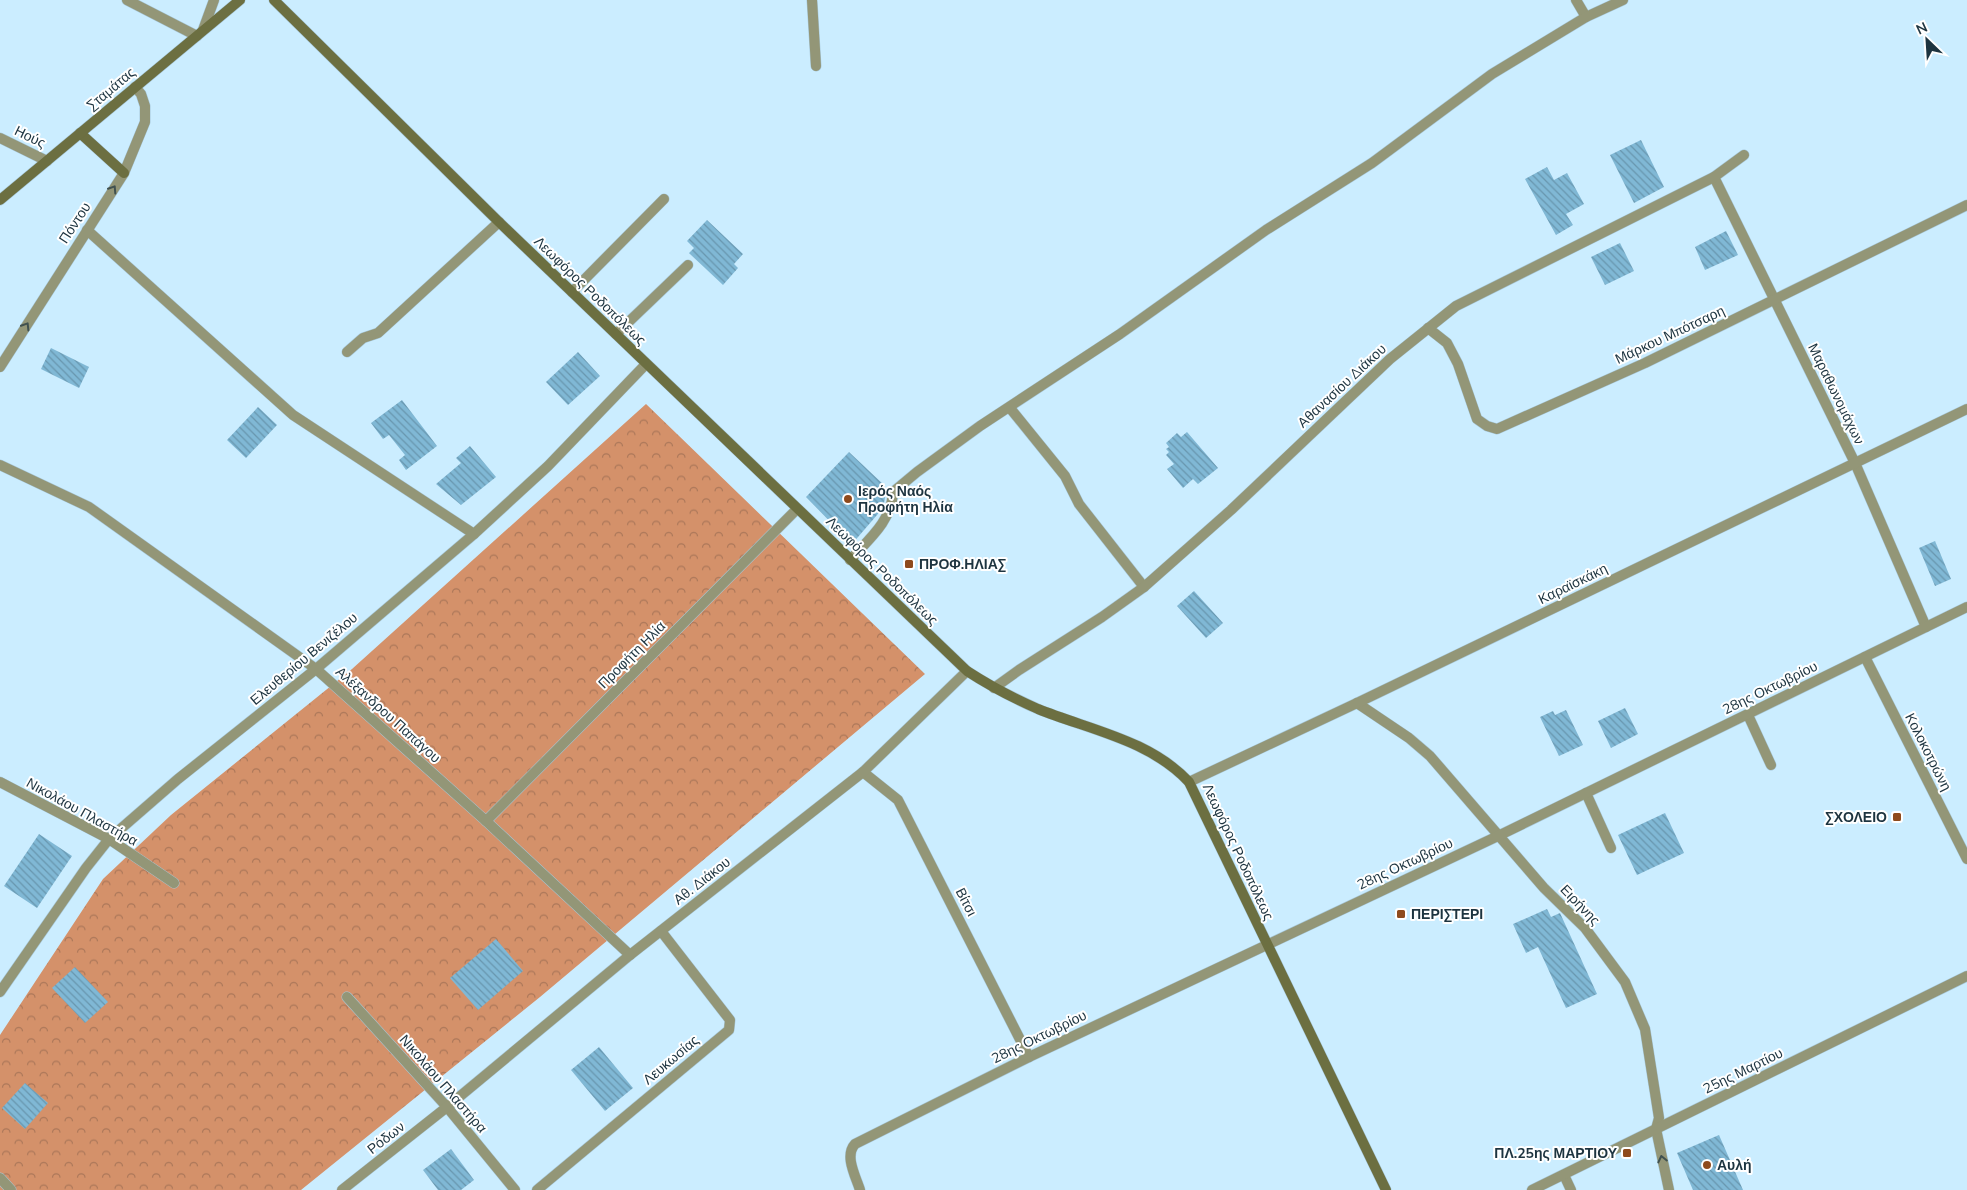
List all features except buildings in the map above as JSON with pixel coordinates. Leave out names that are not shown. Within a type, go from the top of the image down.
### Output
[{"type":"street","points":[[127,0],[200,33],[214,0]]},
{"type":"street","name":"Σταμάτας","points":[[0,200],[240,0]]},
{"type":"street","name":"Λεωφόρος Ροδοπόλεως","points":[[274,0],[646,364],[967,671],[994,688],[1039,709],[1102,731],[1153,753],[1178,769],[1190,782],[1386,1190]]},
{"type":"street","points":[[812,0],[816,66]]},
{"type":"street","points":[[1576,0],[1586,17]]},
{"type":"street","points":[[850,560],[886,518],[892,504],[893,492],[947,450],[1191,285],[1266,230],[1372,163],[1492,74],[1586,17],[1623,0]]},
{"type":"street","name":"Πόντου","points":[[0,367],[124,173],[145,122],[145,106],[141,94],[136,87]]},
{"type":"street","points":[[80,133],[124,173]]},
{"type":"street","name":"Ηούς","points":[[0,138],[47,161]]},
{"type":"street","name":"Αθανασίου Διάκου","points":[[994,688],[1144,587],[1231,510],[1390,359],[1456,306],[1714,177],[1744,155]]},
{"type":"street","name":"Μαραθωνομάχων","points":[[1714,177],[1855,463],[1926,627]]},
{"type":"street","points":[[572,292],[664,199]]},
{"type":"street","name":"Μάρκου Μπότσαρη","points":[[1428,328],[1447,343],[1458,364],[1477,419],[1487,426],[1497,429],[1645,363],[1967,205]]},
{"type":"street","points":[[347,352],[363,338],[378,333],[500,222]]},
{"type":"street","points":[[86,230],[293,415],[474,534]]},
{"type":"street","points":[[616,334],[688,265]]},
{"type":"street","name":"Ελευθερίου Βενιζέλου","points":[[0,992],[86,868],[109,839],[178,779],[316,669],[474,534],[548,466],[646,364]]},
{"type":"street","points":[[1010,408],[1065,476],[1079,504],[1144,587]]},
{"type":"street","name":"Καραϊσκάκη","points":[[1190,782],[1967,409]]},
{"type":"street","name":"Αλέξανδρου Παπάγου","points":[[0,465],[89,507],[316,669],[486,821],[630,955]]},
{"type":"street","name":"Προφήτη Ηλία","points":[[486,821],[797,509]]},
{"type":"street","name":"28ης Οκτωβρίου","points":[[860,1190],[850,1155],[850,1149],[855,1144],[1029,1057],[1498,836],[1967,607]]},
{"type":"street","name":"Κολοκοτρώνη","points":[[1865,657],[1967,859]]},
{"type":"street","name":"Αθ. Διάκου","points":[[447,1107],[630,955],[863,772],[967,671]]},
{"type":"street","name":"Ειρήνης","points":[[1357,703],[1409,738],[1430,756],[1544,888],[1585,928],[1625,982],[1645,1030],[1659,1118],[1656,1129],[1669,1190]]},
{"type":"street","points":[[1748,715],[1771,765]]},
{"type":"street","name":"Βίτσι","points":[[863,772],[898,800],[1029,1057]]},
{"type":"street","name":"Νικολάου Πλαστήρα","points":[[0,782],[109,839],[174,884]]},
{"type":"street","points":[[1586,793],[1612,848]]},
{"type":"street","name":"Λευκωσίας","points":[[536,1190],[729,1030],[730,1020],[661,931]]},
{"type":"street","name":"25ης Μαρτίου","points":[[1532,1190],[1967,976]]},
{"type":"street","name":"Νικολάου Πλαστήρα","points":[[347,998],[447,1107],[515,1190]]},
{"type":"street","name":"Ρόδων","points":[[342,1190],[447,1107]]},
{"type":"street","points":[[1564,1175],[1572,1190]]},
{"type":"street","points":[[0,1178],[11,1190]]},
{"type":"green space","points":[[646,404],[925,674],[540,997],[301,1190],[0,1190],[0,1035],[103,879],[171,815],[352,669]]},
{"type":"place","name":"Ιερός Ναός Προφήτη Ηλία","points":[[848,499]]},
{"type":"place","name":"ΠΡΟΦ.ΗΛΙΑΣ","points":[[909,564]]},
{"type":"place","name":"ΣΧΟΛΕΙΟ","points":[[1897,817]]},
{"type":"place","name":"ΠΕΡΙΣΤΕΡΙ","points":[[1401,914]]},
{"type":"place","name":"ΠΛ.25ης ΜΑΡΤΙΟΥ","points":[[1627,1153]]},
{"type":"place","name":"Αυλή","points":[[1707,1165]]}]
